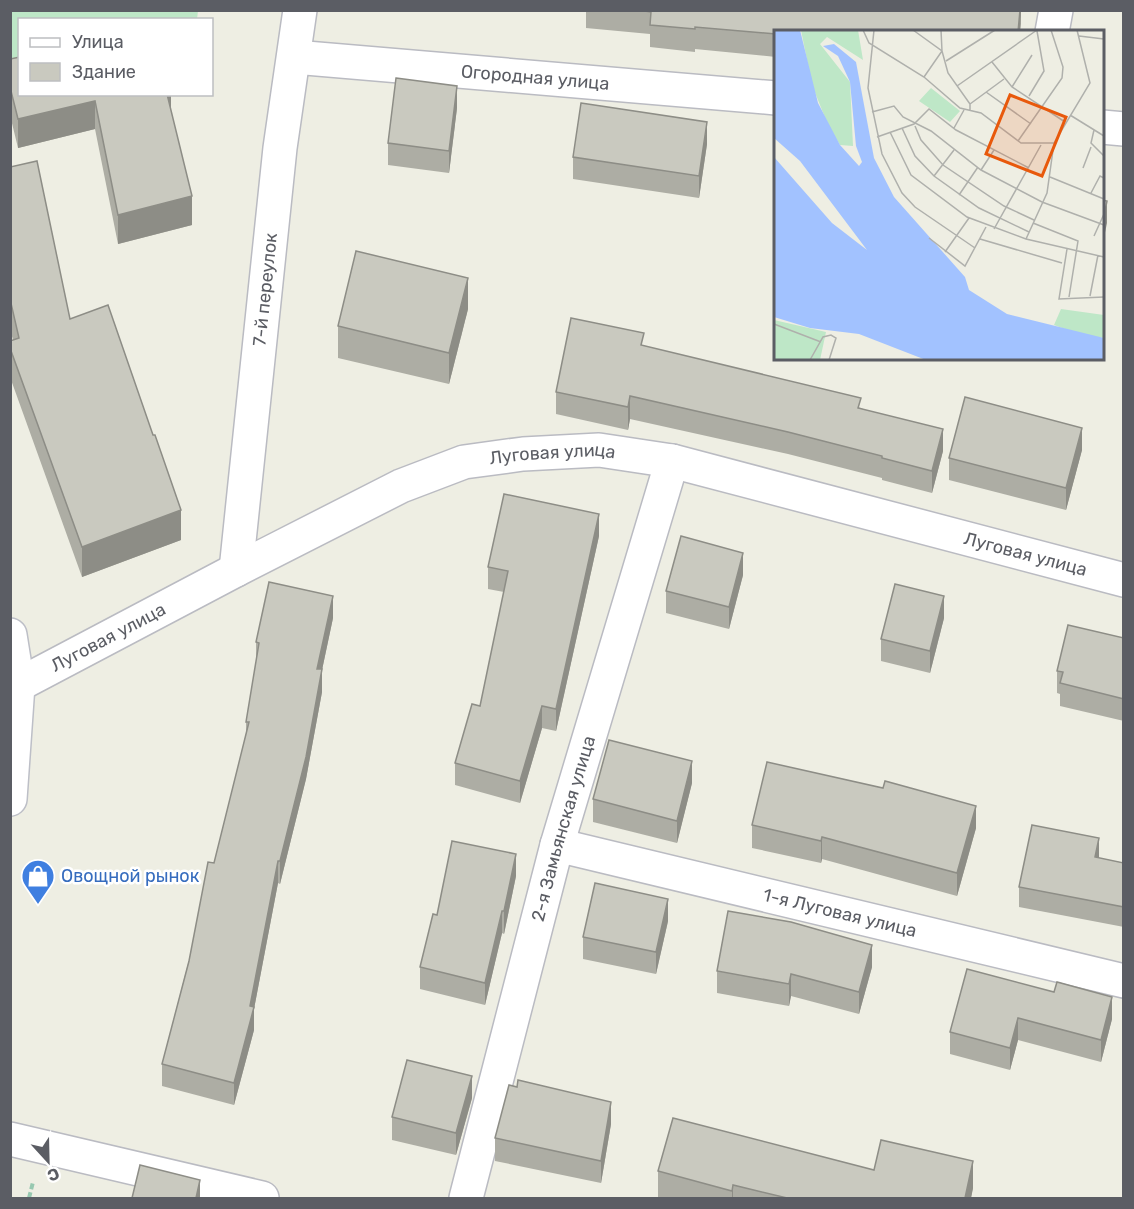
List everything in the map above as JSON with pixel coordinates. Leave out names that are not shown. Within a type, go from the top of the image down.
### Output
[{"type":"street","name":"7-й переулок","points":[[236,570],[280,148],[300,10]]},
{"type":"street","points":[[1052,30],[1056,10]]},
{"type":"street","name":"Огородная улица","points":[[294,57],[774,98]]},
{"type":"street","points":[[1104,127],[1124,129]]},
{"type":"street","name":"Луговая улица","points":[[18,685],[401,486],[464,462],[523,454],[598,450],[672,461],[1124,580]]},
{"type":"street","name":"2-я Замьянская улица","points":[[466,1198],[557,845],[672,461]]},
{"type":"street","points":[[10,635],[18,685],[10,799]]},
{"type":"street","name":"1-я Луговая улица","points":[[557,845],[1124,981]]},
{"type":"street","points":[[10,1139],[262,1198]]},
{"type":"green space","points":[[33,10],[198,11],[197,18],[18,18],[18,86],[11,88],[10,12]]},
{"type":"building","points":[[638,10],[1020,10],[1018,30],[774,30],[774,34],[650,25],[651,12]]},
{"type":"building","points":[[18,57],[18,96],[167,96],[192,196],[118,215],[95,101],[18,119],[10,87],[10,59]]},
{"type":"building","points":[[396,78],[457,86],[449,151],[388,143]]},
{"type":"building","points":[[581,103],[707,122],[699,176],[573,157]]},
{"type":"building","points":[[37,161],[70,319],[108,305],[181,510],[82,547],[10,348],[10,341],[19,338],[10,299],[10,167]]},
{"type":"building","points":[[356,251],[468,278],[449,353],[338,326]]},
{"type":"building","points":[[571,318],[644,333],[641,345],[861,398],[858,408],[943,429],[932,471],[788,432],[630,396],[628,407],[556,392]]},
{"type":"building","points":[[965,397],[1082,428],[1066,488],[949,458]]},
{"type":"building","points":[[504,494],[599,514],[556,709],[542,706],[520,781],[455,763],[472,704],[480,706],[508,571],[488,567]]},
{"type":"building","points":[[681,536],[743,553],[729,607],[666,591]]},
{"type":"building","points":[[269,582],[333,596],[317,669],[322,669],[306,757],[280,861],[278,861],[250,1006],[254,1007],[234,1083],[162,1064],[189,961],[208,862],[214,863],[249,722],[246,722],[259,643],[256,642]]},
{"type":"building","points":[[895,584],[944,596],[930,651],[881,639]]},
{"type":"building","points":[[1068,625],[1124,638],[1124,699],[1060,683],[1063,672],[1057,671]]},
{"type":"building","points":[[609,740],[692,761],[677,821],[593,799]]},
{"type":"building","points":[[767,762],[883,788],[885,781],[976,806],[957,873],[822,837],[821,841],[752,825]]},
{"type":"building","points":[[1032,825],[1099,838],[1095,857],[1124,863],[1124,907],[1019,887]]},
{"type":"building","points":[[452,841],[516,854],[485,983],[420,967],[433,914],[437,915]]},
{"type":"building","points":[[595,883],[668,899],[656,952],[583,937]]},
{"type":"building","points":[[728,911],[791,922],[872,945],[859,992],[791,974],[789,984],[717,971]]},
{"type":"building","points":[[967,969],[1054,992],[1057,982],[1112,997],[1101,1040],[1018,1018],[1010,1048],[950,1032]]},
{"type":"building","points":[[407,1060],[472,1076],[456,1133],[392,1117]]},
{"type":"building","points":[[518,1080],[611,1102],[601,1161],[495,1138],[509,1085],[517,1087]]},
{"type":"building","points":[[673,1118],[874,1170],[881,1140],[973,1161],[965,1198],[787,1198],[733,1185],[732,1191],[658,1171]]},
{"type":"building","points":[[140,1165],[200,1180],[196,1198],[132,1198]]},
{"type":"place","name":"Овощной рынок","points":[[38,905]]}]
